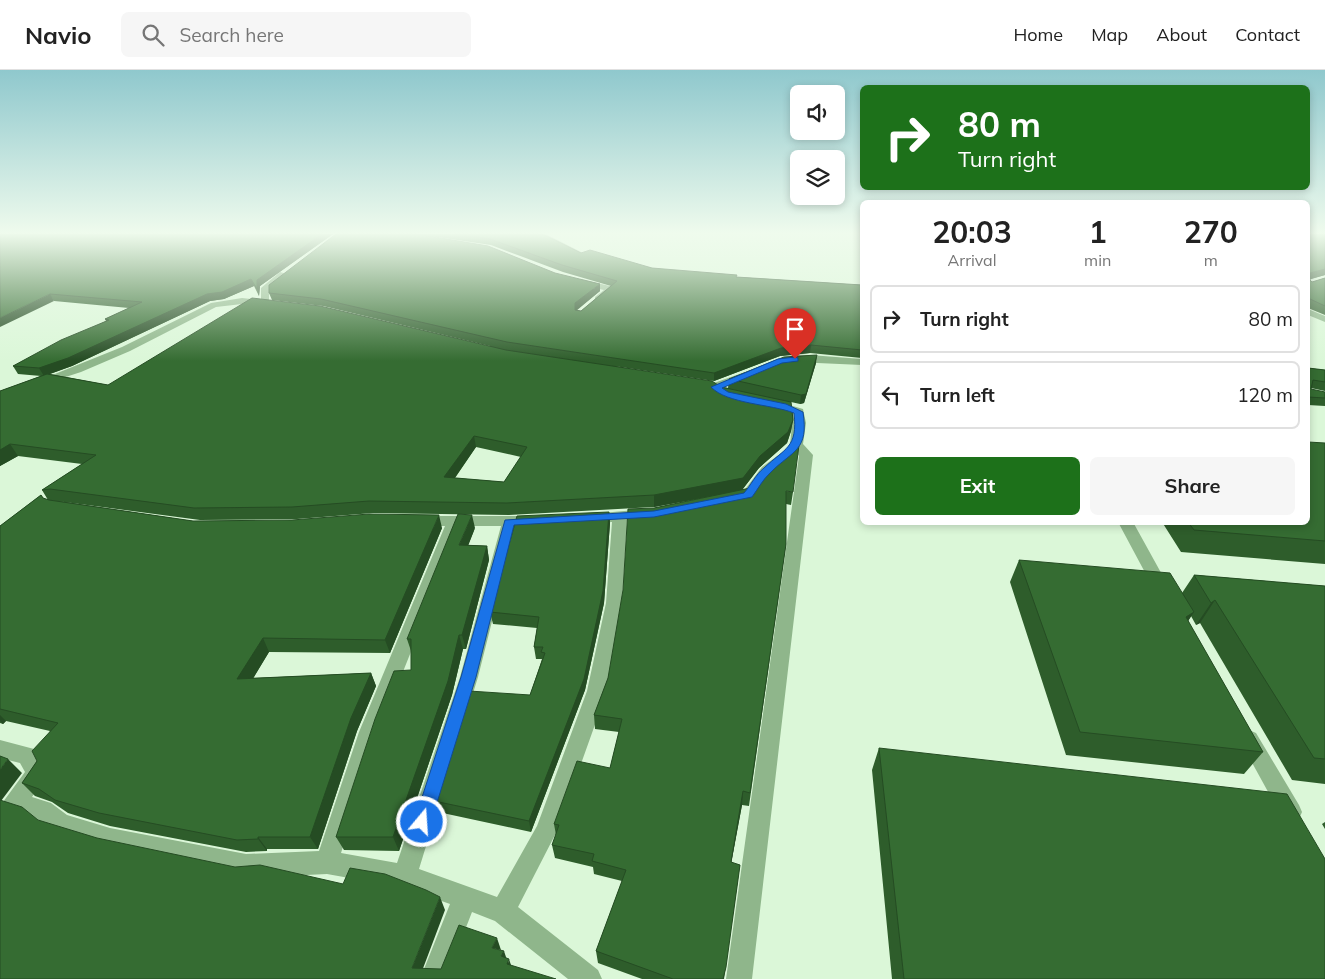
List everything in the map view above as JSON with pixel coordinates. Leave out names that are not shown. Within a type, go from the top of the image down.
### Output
[{"type":"street","points":[[27,387],[85,367],[214,305],[242,301],[271,304],[264,290],[280,276]]},
{"type":"street","points":[[567,278],[611,289],[591,304]]},
{"type":"street","points":[[1310,313],[1325,320]]},
{"type":"street","points":[[780,361],[810,358],[860,362]]},
{"type":"street","points":[[715,387],[758,370]]},
{"type":"street","points":[[690,383],[715,387],[732,396]]},
{"type":"street","points":[[726,501],[748,495],[767,470],[789,454],[796,445],[800,423],[799,412],[783,406],[754,400]]},
{"type":"street","points":[[740,979],[802,494],[806,455],[796,445]]},
{"type":"street","points":[[572,520],[664,512]]},
{"type":"street","points":[[503,911],[546,832],[597,691],[614,603],[620,516]]},
{"type":"street","points":[[409,520],[554,521]]},
{"type":"street","points":[[327,862],[341,810],[384,688],[455,521]]},
{"type":"street","points":[[405,876],[468,677],[509,522]]},
{"type":"street","points":[[1127,525],[1172,608]]},
{"type":"street","points":[[1241,726],[1300,827]]},
{"type":"street","points":[[0,749],[27,755],[37,773],[14,802],[43,810],[61,824],[110,839],[246,866],[327,862],[405,876],[466,896],[503,911],[589,979]]},
{"type":"street","points":[[433,979],[466,896]]},
{"type":"building","points":[[0,276],[262,276],[257,280],[257,289],[251,279],[222,292],[207,294],[68,358],[39,368],[13,366],[61,340],[109,320],[105,319],[142,302],[50,294],[0,318]]},
{"type":"building","points":[[280,276],[569,276],[600,284],[575,303],[575,310],[581,311],[617,281],[601,276],[736,276],[860,285],[860,350],[811,345],[781,348],[714,373],[507,342],[321,299],[269,293],[269,285]]},
{"type":"building","points":[[1325,278],[1325,306],[1310,299],[1310,280],[1312,282]]},
{"type":"building","points":[[252,298],[320,306],[506,350],[712,381],[721,387],[791,402],[793,420],[788,432],[760,456],[743,478],[654,495],[507,503],[369,501],[292,507],[194,508],[50,489],[42,490],[96,455],[10,444],[0,450],[0,391],[47,374],[108,385]],"holes":[[[474,436],[527,447],[504,482],[444,477]]]},
{"type":"building","points":[[817,355],[806,394],[801,395],[729,379],[784,357]]},
{"type":"building","points":[[1310,368],[1325,370],[1325,382],[1313,380],[1311,389],[1325,392],[1325,398],[1310,397]]},
{"type":"building","points":[[1310,442],[1325,443],[1325,541],[1194,530],[1190,525],[1310,525]]},
{"type":"building","points":[[799,445],[793,492],[786,491],[786,544],[750,793],[743,791],[731,862],[740,865],[726,967],[723,979],[673,979],[596,951],[626,870],[592,861],[594,854],[552,845],[559,825],[554,824],[577,761],[610,768],[622,719],[594,715],[608,678],[623,590],[628,509],[654,508],[755,487],[775,462]]},
{"type":"building","points":[[41,495],[49,500],[193,521],[292,520],[369,514],[439,515],[385,640],[263,638],[237,679],[371,673],[351,718],[310,837],[258,837],[258,839],[237,840],[99,813],[55,800],[39,789],[22,783],[37,761],[32,751],[58,723],[0,709],[0,526]]},
{"type":"building","points":[[609,512],[603,591],[584,679],[529,821],[434,801],[469,691],[530,695],[545,653],[541,652],[543,647],[534,647],[539,617],[490,612],[517,516]]},
{"type":"building","points":[[458,514],[472,515],[459,545],[487,546],[462,635],[459,635],[448,681],[393,837],[336,837],[375,719],[394,671],[411,670],[411,639],[407,639]]},
{"type":"building","points":[[1019,560],[1170,573],[1194,612],[1186,617],[1263,752],[1080,732]]},
{"type":"building","points":[[1194,575],[1325,586],[1325,759],[1314,758],[1215,600],[1211,603]]},
{"type":"building","points":[[879,748],[1287,794],[1325,859],[1325,979],[904,979]]},
{"type":"building","points":[[0,756],[8,759],[0,770]]},
{"type":"building","points":[[0,800],[22,807],[38,820],[97,838],[235,867],[260,865],[343,884],[350,868],[385,874],[440,897],[412,968],[441,969],[459,925],[497,938],[492,948],[504,951],[501,956],[509,959],[507,964],[556,979],[0,979]]},
{"type":"route","points":[[422,822],[468,677],[509,522],[654,514],[748,495],[767,470],[789,454],[796,445],[800,423],[799,412],[783,406],[725,394],[715,387],[727,384],[780,361],[795,359]]}]
